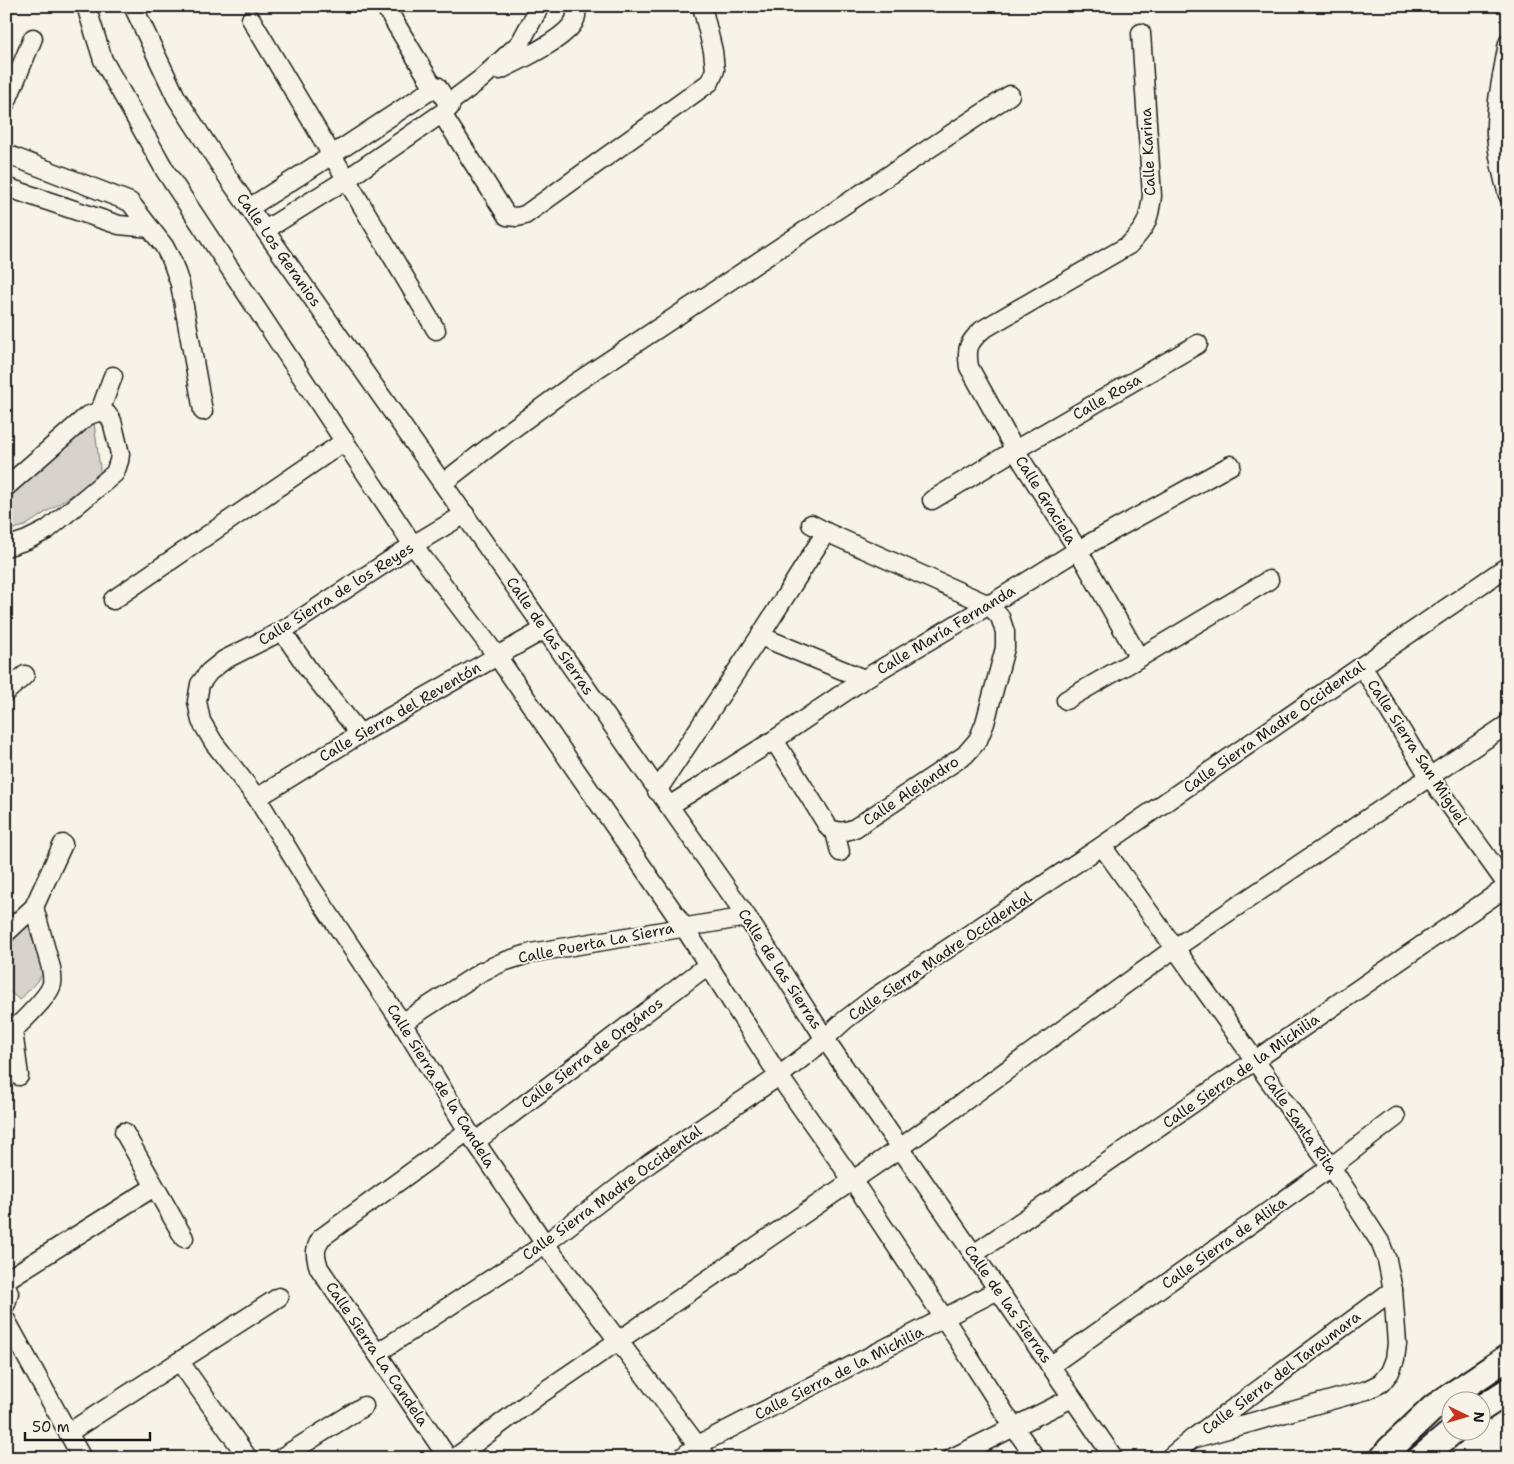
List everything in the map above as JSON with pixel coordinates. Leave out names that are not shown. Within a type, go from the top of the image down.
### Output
[{"type":"street","points":[[86,6],[103,60],[166,172],[413,545],[497,656],[684,927],[779,1076],[853,1181],[1013,1426],[1036,1458]]},
{"type":"street","name":"Calle Los Geranios","points":[[133,6],[176,97],[249,208],[443,483]]},
{"type":"street","points":[[385,6],[434,88]]},
{"type":"street","points":[[265,230],[347,179],[445,109],[481,80],[520,43],[540,6]]},
{"type":"street","points":[[481,80],[555,40],[572,25],[576,6]]},
{"type":"street","points":[[249,208],[437,86],[445,109],[507,216],[517,217],[525,215],[710,82],[715,70],[714,51],[702,6]]},
{"type":"street","points":[[251,19],[436,330]]},
{"type":"street","name":"Calle Karina","points":[[982,330],[1129,245],[1142,232],[1149,216],[1152,196],[1141,33]]},
{"type":"street","points":[[6,103],[33,38]]},
{"type":"street","points":[[1508,43],[1498,101],[1496,133],[1501,170],[1508,195]]},
{"type":"street","points":[[443,483],[510,430],[574,384],[1010,95]]},
{"type":"street","points":[[6,154],[130,202],[164,246],[172,261],[180,284],[203,411]]},
{"type":"street","points":[[6,187],[119,225],[150,228]]},
{"type":"street","name":"Calle Graciela","points":[[982,330],[971,340],[967,352],[969,367],[1015,450],[1078,550],[1139,658]]},
{"type":"street","name":"Calle Rosa","points":[[932,500],[1198,344]]},
{"type":"street","points":[[100,411],[113,376]]},
{"type":"street","points":[[6,487],[87,416],[100,411],[107,414],[112,421],[120,454],[120,461],[115,474],[47,530],[27,540],[6,547]]},
{"type":"street","points":[[113,600],[345,440]]},
{"type":"street","name":"Calle María Fernanda","points":[[669,806],[774,740],[864,679],[1078,550],[1231,465]]},
{"type":"street","name":"Calle de las Sierras","points":[[443,483],[747,916],[825,1039],[1114,1458]]},
{"type":"street","name":"Calle Sierra de los Reyes","points":[[197,701],[200,684],[209,672],[224,660],[282,631],[413,545],[465,514]]},
{"type":"street","points":[[657,790],[760,636],[818,528],[989,605]]},
{"type":"street","name":"Calle Sierra Madre Occidental","points":[[377,1353],[545,1244],[650,1163],[779,1076],[875,996],[1102,846],[1508,566]]},
{"type":"street","points":[[1066,700],[1269,580]]},
{"type":"street","name":"Calle Alejandro","points":[[836,832],[845,832],[855,828],[965,755],[978,740],[985,723],[1005,648],[1005,632],[1000,617],[989,605]]},
{"type":"street","name":"Calle Sierra del Reventón","points":[[257,798],[360,734],[545,629]]},
{"type":"street","points":[[282,631],[309,670],[360,734]]},
{"type":"street","points":[[760,636],[864,679]]},
{"type":"street","name":"Calle Sierra San Miguel","points":[[1362,666],[1429,776],[1508,886]]},
{"type":"street","points":[[6,692],[25,675]]},
{"type":"street","name":"Calle Sierra de la Candela","points":[[197,701],[201,721],[214,743],[257,798],[309,884],[402,1023],[471,1136],[545,1244],[703,1451]]},
{"type":"street","points":[[454,1458],[539,1395],[900,1148],[1175,948],[1508,724]]},
{"type":"street","points":[[774,740],[829,828],[836,832],[840,852]]},
{"type":"street","points":[[6,933],[34,907],[63,844]]},
{"type":"street","name":"Calle Santa Rita","points":[[1102,846],[1331,1167],[1380,1242],[1388,1260],[1393,1290],[1397,1344],[1396,1359],[1390,1372],[1381,1382],[1367,1390],[1192,1439]]},
{"type":"street","name":"Calle Sierra de la Michilia","points":[[974,1254],[1508,886]]},
{"type":"street","points":[[19,1076],[10,1028],[48,992],[53,977],[34,907]]},
{"type":"street","name":"Calle Puerta La Sierra","points":[[402,1023],[481,972],[503,962],[531,953],[747,916]]},
{"type":"street","name":"Calle Sierra de Orgános","points":[[316,1247],[321,1238],[471,1136],[708,965]]},
{"type":"street","name":"Calle Sierra de Alika","points":[[1050,1366],[1331,1167],[1396,1117]]},
{"type":"street","points":[[124,1132],[184,1238]]},
{"type":"street","points":[[6,1280],[154,1187]]},
{"type":"street","name":"Calle Sierra La Candela","points":[[316,1247],[315,1256],[318,1268],[448,1458]]},
{"type":"street","points":[[6,1285],[9,1293],[6,1304]]},
{"type":"street","name":"Calle Sierra de la Michilia","points":[[681,1458],[703,1451],[998,1290]]},
{"type":"street","name":"Calle Sierra del Taraumara","points":[[1169,1458],[1393,1290]]},
{"type":"street","points":[[68,1433],[279,1297]]},
{"type":"street","points":[[6,1320],[82,1458]]},
{"type":"street","points":[[1383,1458],[1390,1448],[1434,1407],[1508,1357]]},
{"type":"street","points":[[180,1362],[248,1458]]},
{"type":"street","points":[[1492,1401],[1508,1391]]},
{"type":"street","points":[[952,1458],[1072,1398]]},
{"type":"street","points":[[281,1458],[364,1406]]},
{"type":"street","points":[[1421,1458],[1442,1440]]},
{"type":"shaded area","points":[[94,423],[101,476],[25,526],[6,531],[6,498]]},
{"type":"shaded area","points":[[32,921],[44,973],[20,1000],[6,989],[6,945]]}]
